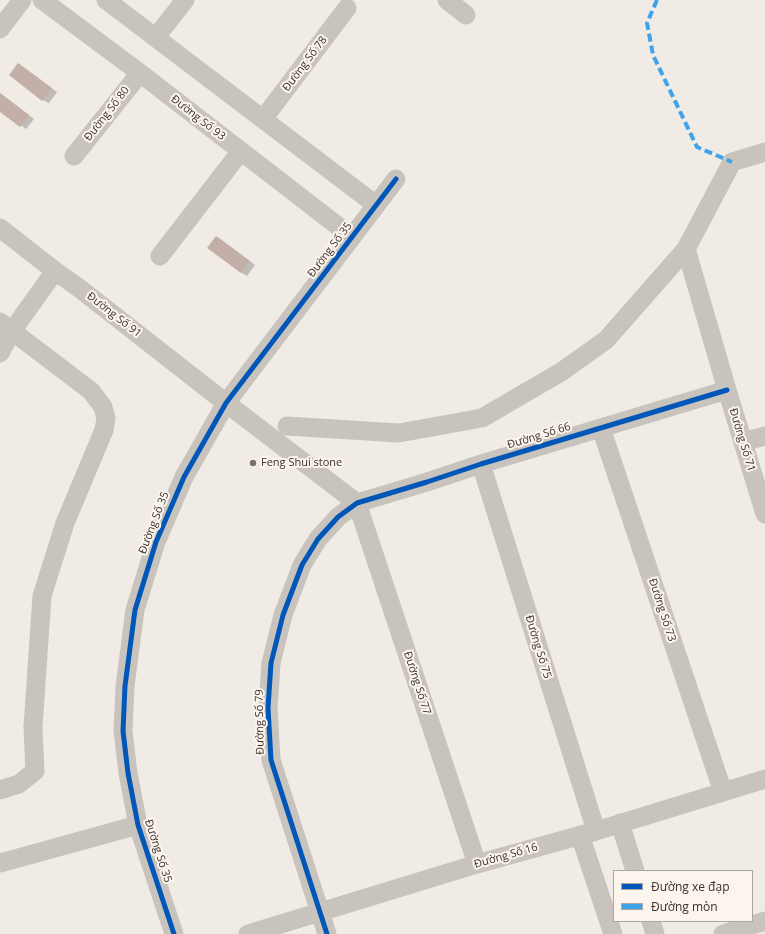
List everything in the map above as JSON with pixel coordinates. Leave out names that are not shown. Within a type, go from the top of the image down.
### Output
[{"type":"street","points":[[0,29],[22,0]]},
{"type":"street","name":"Đường Số 93","points":[[42,0],[140,73],[352,237]]},
{"type":"street","points":[[106,0],[376,205]]},
{"type":"street","points":[[156,37],[185,0]]},
{"type":"street","points":[[447,0],[466,15]]},
{"type":"street","name":"Đường Số 78","points":[[263,119],[347,8]]},
{"type":"street","name":"Đường Số 80","points":[[74,156],[140,73]]},
{"type":"street","points":[[160,256],[241,151]]},
{"type":"street","points":[[287,426],[400,433],[482,418],[561,372],[606,340],[686,249],[732,162],[765,152]]},
{"type":"street","name":"Đường Số 35","points":[[174,934],[138,825],[128,773],[123,731],[125,686],[135,610],[156,542],[184,477],[226,403],[396,179]]},
{"type":"street","name":"Đường Số 91","points":[[0,228],[226,403]]},
{"type":"street","name":"Đường Số 71","points":[[686,249],[743,442],[762,495],[765,514]]},
{"type":"street","points":[[0,353],[6,327],[55,271]]},
{"type":"street","points":[[0,790],[19,784],[35,771],[33,727],[42,596],[65,523],[104,430],[106,418],[103,407],[91,391],[6,327]]},
{"type":"street","name":"Đường Số 66","points":[[357,502],[727,390]]},
{"type":"street","points":[[226,403],[357,502]]},
{"type":"street","name":"Đường Số 73","points":[[601,428],[723,792]]},
{"type":"street","points":[[743,442],[765,436]]},
{"type":"street","name":"Đường Số 75","points":[[481,464],[588,833],[613,934]]},
{"type":"street","name":"Đường Số 77","points":[[357,502],[477,864]]},
{"type":"street","name":"Đường Số 79","points":[[327,934],[271,760],[268,708],[271,663],[283,615],[302,564],[318,539],[338,517],[357,502]]},
{"type":"street","name":"Đường Số 16","points":[[248,934],[477,864],[620,824],[765,779]]},
{"type":"street","points":[[620,824],[635,870]]},
{"type":"street","points":[[0,863],[138,825]]},
{"type":"street","points":[[723,934],[765,921]]},
{"type":"street","points":[[651,922],[655,934]]},
{"type":"building","points":[[18,63],[52,88],[42,101],[9,75]]},
{"type":"building","points":[[0,93],[29,115],[20,127],[0,112]]},
{"type":"building","points":[[216,236],[250,261],[241,273],[207,248]]},
{"type":"marked path","points":[[657,0],[647,23],[653,55],[697,147],[732,162]]},
{"type":"cycle path","points":[[174,934],[138,825],[128,773],[123,731],[125,686],[135,610],[156,542],[184,477],[226,403],[396,179]]},
{"type":"cycle path","points":[[327,934],[271,760],[268,708],[271,663],[283,615],[302,565],[318,539],[338,517],[357,503],[727,390]]},
{"type":"place","name":"Feng Shui stone","points":[[253,463]]}]
